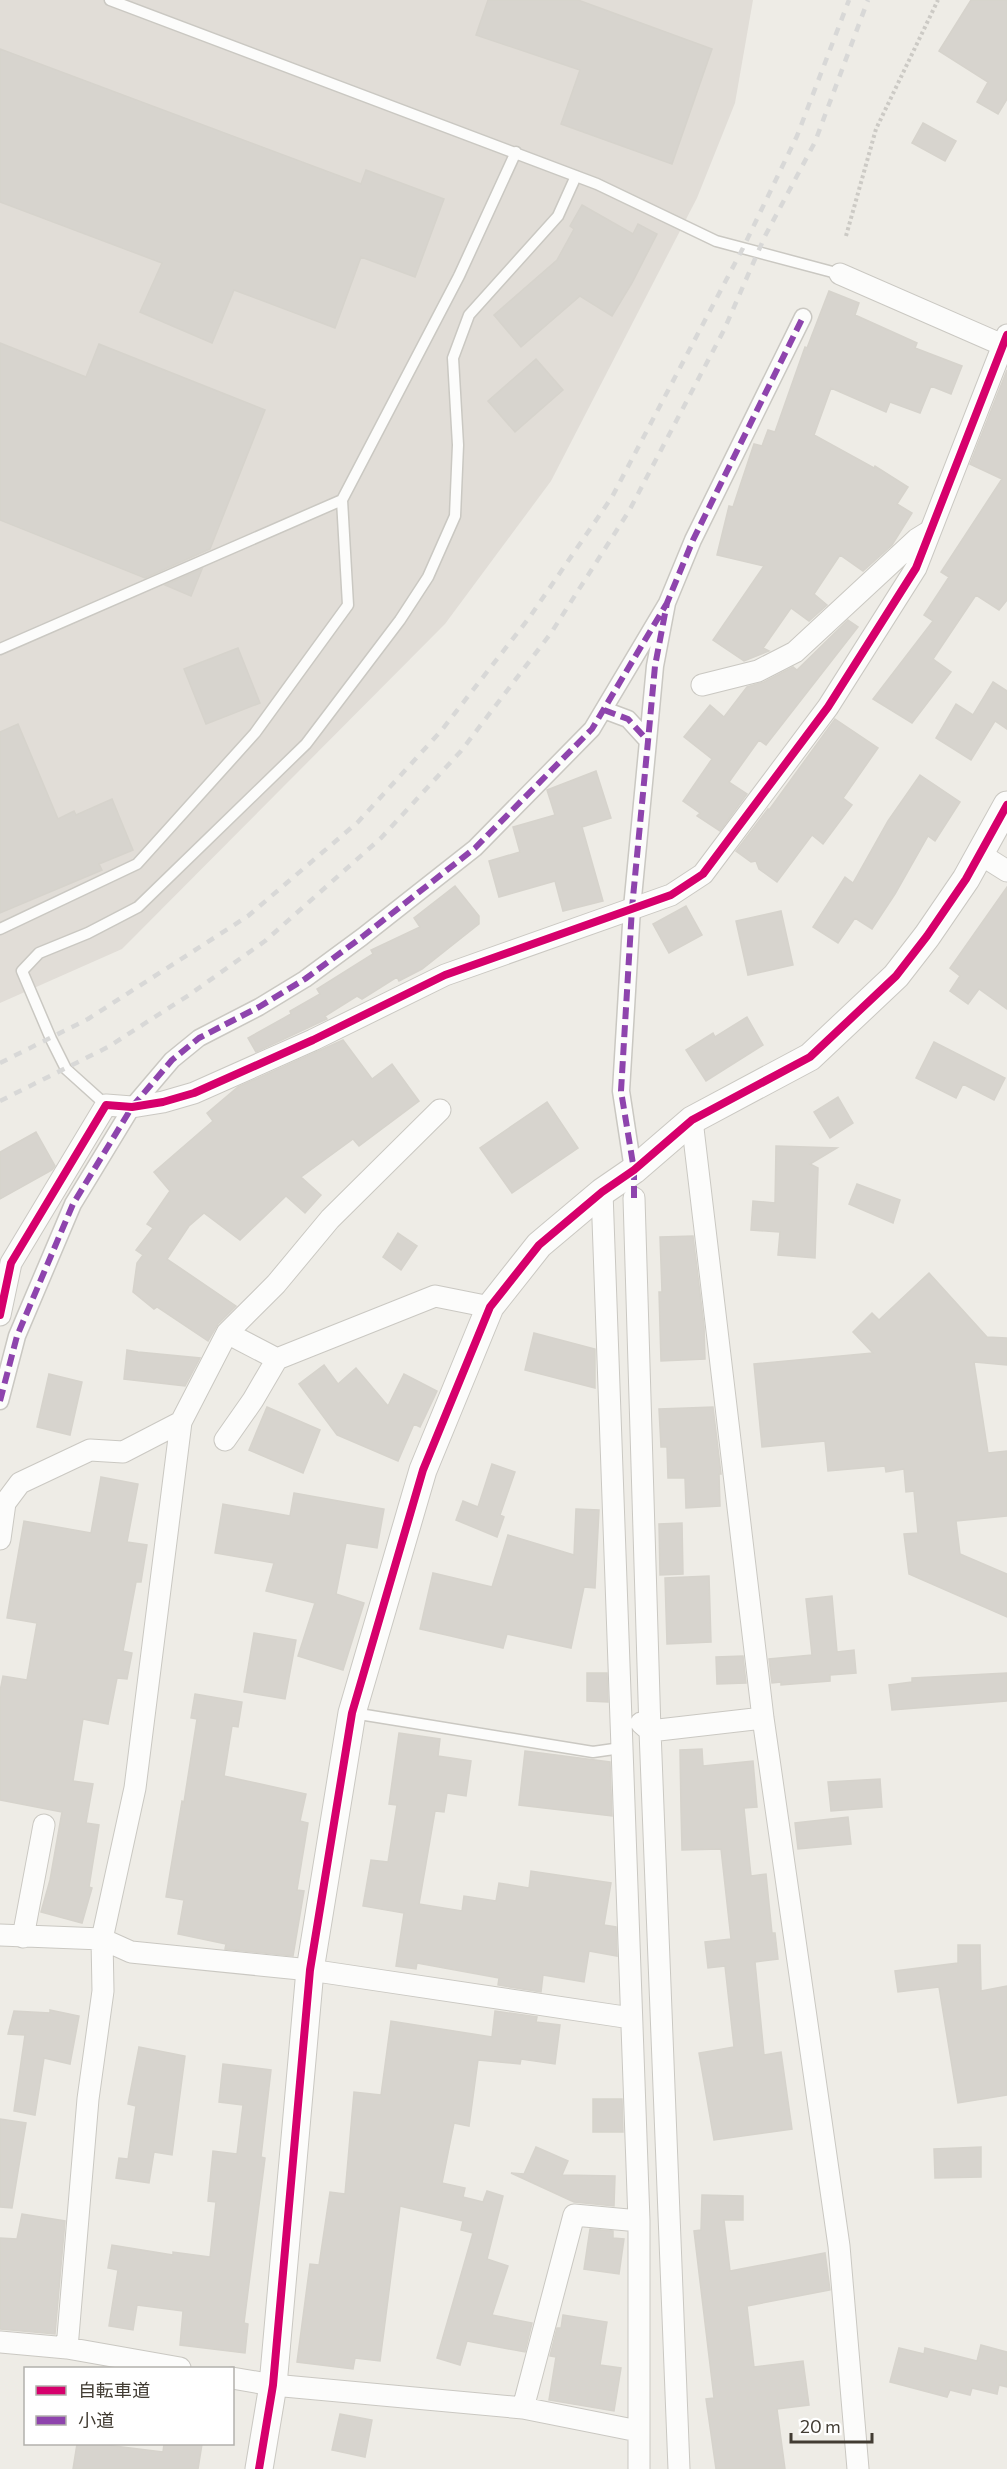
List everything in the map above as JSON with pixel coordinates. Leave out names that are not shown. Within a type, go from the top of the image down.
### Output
[{"type":"street","points":[[0,1315],[5,1263],[106,1105],[132,1107],[163,1102],[194,1093],[313,1040],[445,975],[671,895],[703,874],[828,707],[916,568],[1006,342],[840,274]]},
{"type":"street","points":[[0,1401],[18,1336],[73,1204],[132,1107],[172,1060],[199,1038],[259,1007],[363,937],[475,848],[592,729],[667,603],[693,540],[803,317]]},
{"type":"street","points":[[702,685],[758,671],[795,652],[917,539],[930,531]]},
{"type":"street","points":[[667,603],[656,666],[632,908],[621,1091],[634,1170],[650,1731],[679,2469]]},
{"type":"street","points":[[604,710],[628,719],[648,741]]},
{"type":"street","points":[[259,2469],[273,2385],[310,1970],[352,1713],[423,1470],[490,1308],[539,1245],[602,1192],[634,1170],[692,1120],[810,1057],[896,976],[966,879],[1007,805]]},
{"type":"street","points":[[980,854],[1007,871]]},
{"type":"street","points":[[67,2348],[88,2099],[103,1991],[102,1939],[135,1788],[181,1422],[227,1333],[276,1284],[330,1220],[440,1110]]},
{"type":"street","points":[[692,1120],[763,1718],[839,2246],[858,2469]]},
{"type":"street","points":[[602,1192],[639,2221],[639,2469]]},
{"type":"street","points":[[225,1440],[277,1359],[435,1296],[490,1308]]},
{"type":"street","points":[[227,1333],[277,1359]]},
{"type":"street","points":[[0,1539],[5,1503],[20,1483],[90,1450],[123,1452],[181,1422]]},
{"type":"street","points":[[621,1740],[640,1722],[650,1731],[763,1718]]},
{"type":"street","points":[[23,1937],[44,1825]]},
{"type":"street","points":[[0,1935],[102,1939],[131,1952],[310,1970],[631,2018]]},
{"type":"street","points":[[523,2408],[574,2215],[639,2221]]},
{"type":"street","points":[[0,2342],[67,2348],[174,2367]]},
{"type":"street","points":[[234,2378],[273,2385],[523,2408],[638,2431]]},
{"type":"lane","points":[[110,0],[597,184],[716,241],[840,274]]},
{"type":"lane","points":[[0,929],[137,864],[255,734],[348,605],[342,500],[459,276],[516,152]]},
{"type":"lane","points":[[106,1105],[66,1069],[22,972],[39,953],[88,933],[138,907],[306,744],[400,620],[428,577],[455,516],[458,445],[453,358],[469,315],[558,216],[576,176]]},
{"type":"lane","points":[[0,649],[342,500]]},
{"type":"lane","points":[[352,1713],[593,1752],[621,1740]]},
{"type":"path","points":[[846,236],[876,129],[938,0]]},
{"type":"shaded area","points":[[0,0],[753,0],[735,103],[697,198],[551,481],[445,624],[122,949],[0,1003]]},
{"type":"building","points":[[488,0],[578,0],[712,49],[672,164],[561,124],[580,70],[476,35]]},
{"type":"building","points":[[971,0],[1007,0],[1007,99],[998,114],[977,102],[988,82],[939,51]]},
{"type":"building","points":[[0,49],[361,184],[366,170],[444,199],[415,277],[361,257],[335,328],[234,290],[212,343],[140,312],[162,263],[0,202]]},
{"type":"building","points":[[923,123],[956,141],[945,161],[912,143]]},
{"type":"building","points":[[582,205],[633,234],[638,224],[657,234],[612,316],[580,296],[521,347],[494,315],[557,260],[574,229],[570,226]]},
{"type":"building","points":[[829,291],[859,303],[855,315],[917,343],[915,348],[962,366],[951,394],[931,386],[920,413],[890,402],[886,412],[831,388],[814,435],[874,468],[875,466],[908,487],[897,504],[912,513],[892,545],[863,571],[840,555],[814,594],[827,605],[809,621],[791,608],[763,648],[769,651],[744,661],[713,640],[764,566],[717,555],[729,506],[733,507],[754,444],[762,446],[768,430],[775,432],[805,347],[807,348]]},
{"type":"building","points":[[0,343],[86,377],[99,344],[265,410],[210,549],[145,578],[0,520]]},
{"type":"building","points":[[536,359],[563,390],[515,432],[488,401]]},
{"type":"building","points":[[1007,370],[1007,600],[999,610],[976,595],[933,659],[951,672],[912,723],[873,699],[933,621],[924,615],[949,577],[941,572],[1002,479],[970,464]]},
{"type":"building","points":[[202,569],[191,596],[165,585]]},
{"type":"building","points":[[848,620],[858,627],[766,745],[759,740],[729,782],[747,794],[720,831],[697,816],[700,813],[683,801],[712,759],[684,737],[710,705],[724,717],[747,687],[764,682],[793,667],[797,670]]},
{"type":"building","points":[[238,648],[260,703],[206,724],[184,669]]},
{"type":"building","points":[[993,682],[1007,691],[1007,729],[995,721],[971,760],[936,738],[956,704],[973,715]]},
{"type":"building","points":[[835,719],[878,748],[843,798],[852,805],[823,844],[812,835],[777,882],[759,869],[756,861],[751,862],[736,851],[769,810]]},
{"type":"building","points":[[18,724],[58,819],[74,811],[76,815],[112,799],[133,850],[99,864],[102,870],[0,913],[0,732]]},
{"type":"building","points":[[596,771],[611,818],[582,827],[603,901],[563,911],[555,881],[499,897],[489,861],[520,852],[513,827],[555,815],[547,790]]},
{"type":"building","points":[[920,775],[960,802],[935,841],[928,836],[872,929],[855,918],[838,943],[813,927],[845,877],[853,883],[888,821]]},
{"type":"building","points":[[455,886],[479,916],[479,924],[422,969],[399,981],[397,977],[362,999],[357,996],[325,1016],[327,1019],[256,1052],[248,1038],[291,1014],[290,1011],[320,994],[317,989],[373,954],[371,950],[420,927],[414,918]]},
{"type":"building","points":[[1007,887],[1007,1009],[979,989],[968,1004],[950,991],[960,976],[950,968]]},
{"type":"building","points":[[686,906],[702,935],[669,953],[653,924]]},
{"type":"building","points":[[781,911],[793,965],[748,975],[736,921]]},
{"type":"building","points":[[747,1017],[763,1045],[706,1081],[686,1050],[713,1033],[715,1037]]},
{"type":"building","points":[[343,1040],[372,1079],[392,1064],[419,1101],[359,1146],[353,1139],[301,1177],[321,1195],[305,1213],[286,1196],[240,1240],[204,1213],[189,1226],[167,1259],[236,1306],[218,1324],[208,1341],[157,1307],[154,1309],[133,1292],[137,1263],[143,1255],[136,1250],[153,1228],[147,1224],[170,1191],[154,1172],[213,1121],[207,1113],[238,1087]]},
{"type":"building","points":[[934,1042],[1005,1078],[994,1100],[963,1084],[956,1098],[916,1078]]},
{"type":"building","points":[[838,1097],[853,1123],[830,1138],[814,1112]]},
{"type":"building","points":[[547,1102],[578,1148],[512,1193],[480,1148]]},
{"type":"building","points":[[36,1132],[55,1166],[52,1170],[0,1199],[0,1152]]},
{"type":"building","points":[[776,1146],[837,1148],[810,1164],[818,1168],[815,1258],[778,1255],[780,1232],[751,1230],[753,1201],[775,1203]]},
{"type":"building","points":[[857,1184],[900,1200],[893,1223],[849,1204]]},
{"type":"building","points":[[398,1233],[417,1246],[401,1270],[383,1257]]},
{"type":"building","points":[[693,1236],[704,1326],[705,1359],[661,1361],[660,1237]]},
{"type":"building","points":[[929,1273],[987,1337],[1007,1338],[1007,1365],[974,1362],[988,1453],[1007,1451],[1007,1516],[956,1521],[960,1554],[1007,1574],[1007,1617],[909,1574],[904,1534],[918,1533],[914,1491],[906,1492],[904,1469],[886,1472],[885,1466],[828,1471],[825,1441],[762,1447],[754,1364],[873,1353],[853,1332],[872,1313],[879,1320]]},
{"type":"building","points":[[534,1333],[595,1349],[595,1388],[525,1370]]},
{"type":"building","points":[[127,1350],[200,1358],[185,1386],[124,1379]]},
{"type":"building","points":[[324,1365],[338,1384],[356,1368],[388,1406],[404,1374],[437,1391],[420,1427],[414,1424],[398,1461],[337,1435],[299,1384]]},
{"type":"building","points":[[49,1374],[82,1382],[70,1435],[37,1427]]},
{"type":"building","points":[[267,1407],[320,1430],[303,1473],[249,1450]]},
{"type":"building","points":[[713,1407],[721,1474],[719,1474],[720,1506],[686,1508],[685,1478],[668,1478],[667,1447],[661,1447],[659,1409]]},
{"type":"building","points":[[492,1464],[515,1472],[500,1515],[504,1517],[497,1537],[456,1520],[463,1501],[478,1507]]},
{"type":"building","points":[[101,1477],[138,1484],[127,1542],[147,1545],[141,1582],[136,1582],[123,1651],[132,1653],[127,1679],[117,1678],[108,1724],[83,1719],[73,1781],[93,1784],[86,1823],[99,1825],[89,1887],[92,1888],[82,1923],[41,1912],[50,1880],[62,1812],[0,1800],[0,1691],[3,1676],[27,1680],[37,1623],[7,1618],[24,1521],[91,1533]]},
{"type":"building","points":[[294,1493],[384,1509],[377,1548],[346,1543],[336,1594],[364,1603],[343,1670],[298,1656],[315,1603],[266,1591],[274,1563],[215,1553],[223,1504],[290,1516]]},
{"type":"building","points":[[576,1509],[599,1510],[595,1588],[584,1587],[571,1648],[507,1634],[503,1648],[420,1629],[433,1573],[492,1587],[508,1535],[574,1555]]},
{"type":"building","points":[[682,1523],[683,1574],[660,1575],[659,1524]]},
{"type":"building","points":[[709,1576],[711,1642],[667,1644],[665,1578]]},
{"type":"building","points":[[832,1596],[837,1652],[854,1650],[856,1673],[830,1675],[830,1681],[781,1685],[781,1682],[772,1683],[769,1659],[812,1655],[806,1599]]},
{"type":"building","points":[[254,1633],[296,1640],[285,1699],[244,1692]]},
{"type":"building","points":[[743,1656],[746,1683],[717,1684],[716,1657]]},
{"type":"building","points":[[587,1673],[607,1673],[608,1702],[587,1701]]},
{"type":"building","points":[[1007,1673],[1007,1701],[892,1710],[889,1685],[912,1682],[912,1678]]},
{"type":"building","points":[[195,1694],[242,1702],[238,1727],[232,1726],[224,1776],[306,1794],[300,1821],[308,1823],[297,1890],[304,1891],[293,1956],[225,1949],[226,1944],[178,1934],[184,1900],[166,1897],[197,1719],[191,1718]]},
{"type":"building","points":[[399,1733],[440,1739],[438,1756],[471,1761],[466,1796],[447,1793],[444,1812],[435,1811],[419,1904],[462,1911],[464,1896],[496,1901],[499,1883],[529,1888],[531,1871],[611,1883],[604,1925],[616,1927],[617,1956],[589,1951],[584,1982],[543,1975],[541,1992],[498,1985],[499,1978],[417,1963],[416,1969],[396,1966],[404,1913],[363,1906],[371,1860],[388,1862],[397,1805],[389,1804]]},
{"type":"building","points":[[702,1749],[703,1766],[753,1761],[757,1807],[744,1808],[751,1876],[766,1874],[772,1933],[775,1933],[778,1959],[755,1962],[764,2055],[781,2052],[792,2129],[714,2140],[699,2053],[734,2047],[725,1966],[708,1968],[705,1942],[731,1939],[721,1849],[682,1850],[680,1750]]},
{"type":"building","points":[[525,1751],[610,1762],[612,1816],[519,1805]]},
{"type":"building","points":[[880,1779],[882,1807],[831,1811],[828,1782]]},
{"type":"building","points":[[848,1817],[851,1844],[798,1849],[795,1823]]},
{"type":"building","points":[[958,1945],[980,1945],[981,1991],[1007,1986],[1007,2095],[958,2103],[939,1987],[898,1992],[895,1971],[958,1963]]},
{"type":"building","points":[[50,2010],[79,2016],[70,2064],[44,2058],[35,2115],[14,2111],[25,2035],[8,2034],[14,2011],[50,2013]]},
{"type":"building","points":[[495,2011],[537,2017],[536,2022],[560,2025],[555,2064],[521,2059],[520,2064],[478,2060],[469,2126],[454,2123],[442,2183],[465,2188],[463,2197],[483,2202],[487,2191],[503,2196],[487,2259],[508,2266],[492,2315],[532,2323],[525,2352],[467,2341],[460,2365],[437,2358],[473,2233],[461,2230],[463,2221],[400,2206],[380,2361],[355,2358],[353,2369],[297,2362],[310,2264],[319,2265],[330,2192],[345,2194],[354,2092],[381,2095],[391,2021],[492,2037]]},
{"type":"building","points":[[139,2047],[185,2056],[172,2155],[154,2152],[149,2183],[116,2178],[119,2158],[128,2159],[136,2106],[128,2104]]},
{"type":"building","points":[[223,2064],[271,2070],[261,2157],[265,2158],[244,2323],[248,2324],[245,2353],[180,2345],[183,2311],[137,2305],[133,2330],[109,2326],[118,2270],[108,2268],[112,2245],[173,2255],[173,2252],[210,2257],[216,2202],[208,2201],[213,2151],[237,2154],[243,2105],[219,2102]]},
{"type":"building","points":[[593,2099],[622,2099],[623,2132],[593,2132]]},
{"type":"building","points":[[0,2119],[26,2123],[12,2208],[0,2207]]},
{"type":"building","points":[[536,2147],[568,2161],[562,2175],[615,2176],[614,2206],[574,2202],[511,2173],[524,2174]]},
{"type":"building","points":[[981,2147],[981,2177],[935,2178],[934,2149]]},
{"type":"building","points":[[702,2195],[743,2196],[743,2220],[724,2220],[730,2271],[825,2253],[830,2290],[747,2306],[754,2367],[803,2361],[809,2405],[777,2409],[785,2469],[716,2469],[706,2399],[714,2398],[694,2231],[701,2230]]},
{"type":"building","points":[[22,2214],[65,2221],[55,2334],[0,2329],[0,2238],[17,2239]]},
{"type":"building","points":[[590,2229],[613,2231],[613,2238],[624,2239],[619,2274],[584,2269]]},
{"type":"building","points":[[563,2315],[607,2322],[600,2365],[621,2368],[614,2411],[549,2400],[556,2357],[550,2356],[557,2328],[561,2328]]},
{"type":"building","points":[[981,2345],[1007,2352],[1007,2387],[999,2385],[997,2394],[972,2388],[970,2395],[950,2390],[947,2397],[890,2382],[899,2348],[924,2354],[925,2348],[977,2361]]},
{"type":"building","points":[[340,2414],[372,2420],[365,2457],[332,2450]]},
{"type":"building","points":[[77,2445],[106,2445],[163,2452],[164,2445],[202,2445],[198,2469],[73,2469]]},
{"type":"railway","points":[[0,1063],[88,1019],[248,916],[358,822],[441,731],[529,618],[612,497],[743,248],[797,136],[849,0]]},
{"type":"railway","points":[[0,1101],[108,1047],[189,995],[265,941],[381,838],[461,751],[551,633],[629,511],[724,330],[765,236],[815,142],[868,0]]},
{"type":"marked path","points":[[634,1198],[634,1170],[621,1091],[632,908],[655,666],[667,603],[693,540],[803,317]]},
{"type":"marked path","points":[[0,1401],[17,1336],[73,1204],[132,1107],[172,1060],[199,1038],[259,1007],[305,979],[475,848],[592,729],[667,603]]},
{"type":"marked path","points":[[604,710],[628,719],[648,741]]},
{"type":"cycle path","points":[[0,1315],[11,1263],[106,1105],[132,1107],[163,1102],[194,1093],[313,1040],[445,975],[671,895],[703,874],[828,707],[916,568],[1007,335]]},
{"type":"cycle path","points":[[259,2469],[273,2385],[310,1970],[352,1713],[423,1470],[490,1307],[539,1245],[602,1192],[634,1170],[692,1120],[810,1057],[896,976],[966,879],[1007,805]]}]
